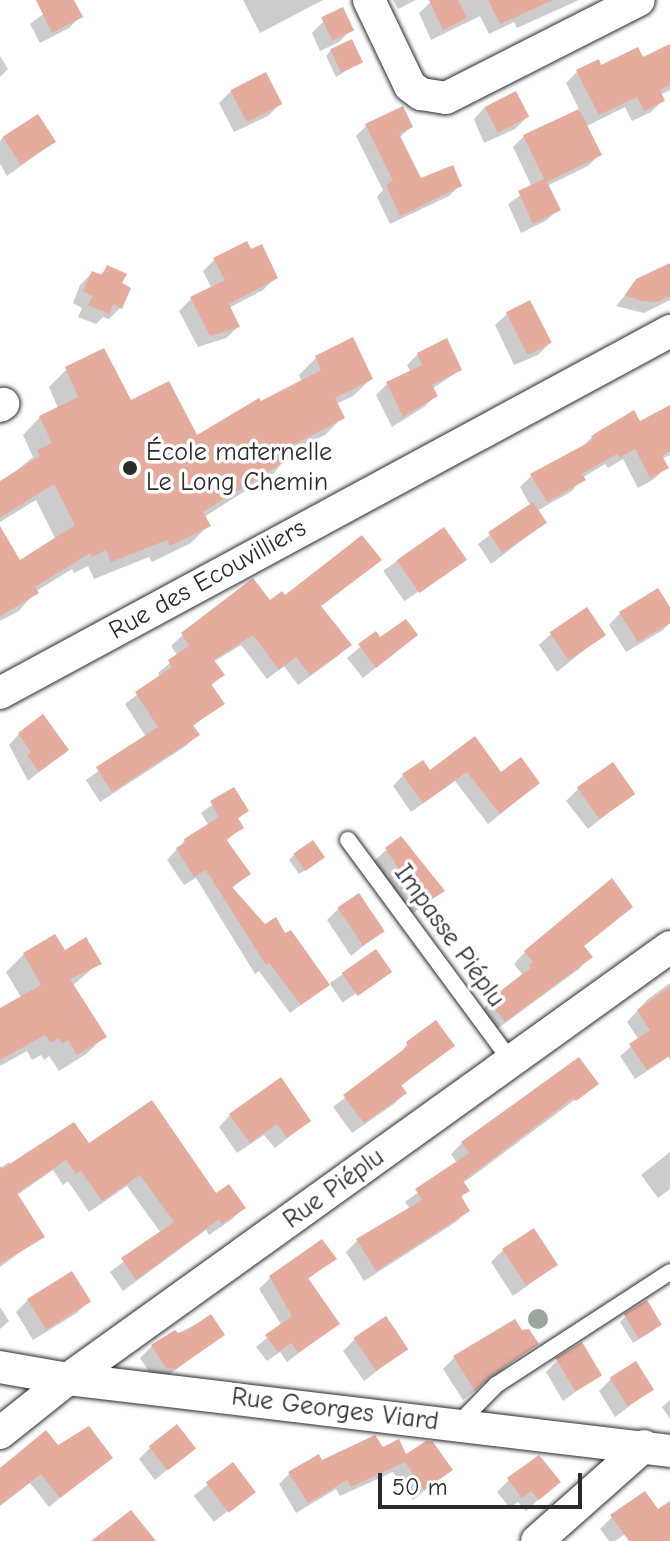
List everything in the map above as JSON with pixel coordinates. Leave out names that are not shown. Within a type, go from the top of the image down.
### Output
[{"type":"street","points":[[369,0],[410,86],[421,94],[446,98],[639,0]]},
{"type":"street","name":"Rue des Ecouvilliers","points":[[0,693],[670,331]]},
{"type":"street","name":"Rue Piéplu","points":[[0,1433],[68,1379],[670,947]]},
{"type":"street","name":"Rue Georges Viard","points":[[0,1367],[68,1379],[458,1424],[661,1443]]},
{"type":"street","points":[[537,1541],[661,1443]]},
{"type":"lane","name":"Impasse Piéplu","points":[[348,840],[511,1061]]},
{"type":"lane","points":[[458,1424],[496,1385],[670,1272]]},
{"type":"building","points":[[36,0],[74,0],[83,17],[52,33]]},
{"type":"building","points":[[429,0],[458,0],[467,18],[443,30]]},
{"type":"building","points":[[488,0],[553,0],[500,24]]},
{"type":"building","points":[[343,7],[354,31],[332,41],[321,17]]},
{"type":"building","points":[[352,39],[363,63],[341,73],[330,49]]},
{"type":"building","points":[[670,44],[670,85],[660,90],[665,101],[644,111],[637,97],[599,115],[576,70],[599,59],[601,65],[638,47],[643,57]]},
{"type":"building","points":[[266,72],[282,104],[247,122],[230,90]]},
{"type":"building","points":[[516,91],[529,117],[498,133],[485,107]]},
{"type":"building","points":[[403,106],[413,127],[399,134],[421,178],[453,165],[462,186],[400,216],[386,185],[393,181],[365,124]]},
{"type":"building","points":[[579,109],[602,155],[547,182],[561,210],[533,224],[518,191],[544,179],[523,135]]},
{"type":"building","points":[[38,114],[56,142],[21,165],[3,137]]},
{"type":"building","points":[[247,241],[251,249],[262,244],[278,278],[229,304],[240,327],[210,336],[190,297],[225,280],[213,258]]},
{"type":"building","points":[[670,263],[670,296],[657,302],[641,301],[625,295],[636,279]]},
{"type":"building","points":[[107,265],[127,274],[122,283],[131,288],[122,309],[113,304],[109,314],[88,305],[93,296],[83,291],[92,271],[102,275]]},
{"type":"building","points":[[530,300],[552,343],[528,355],[506,312]]},
{"type":"building","points":[[353,337],[373,379],[335,398],[345,418],[289,447],[294,456],[203,512],[211,526],[170,546],[167,540],[111,562],[106,550],[92,557],[90,553],[35,587],[39,593],[0,616],[0,526],[20,560],[75,525],[54,484],[0,518],[0,481],[40,456],[37,450],[52,443],[39,416],[78,397],[65,367],[104,348],[131,400],[169,381],[197,435],[259,398],[261,401],[321,370],[315,356]]},
{"type":"building","points":[[447,338],[462,370],[432,385],[438,396],[403,417],[386,382],[422,365],[417,353]]},
{"type":"building","points":[[670,405],[670,451],[662,456],[669,468],[650,478],[635,449],[620,457],[617,454],[582,474],[586,480],[547,502],[530,474],[593,440],[591,436],[634,410],[640,421]]},
{"type":"building","points":[[533,502],[547,523],[502,553],[488,532]]},
{"type":"building","points":[[444,527],[467,560],[419,593],[396,560]]},
{"type":"building","points":[[362,535],[382,560],[321,606],[352,645],[310,675],[296,657],[279,670],[253,635],[214,660],[225,675],[211,684],[225,704],[193,725],[200,735],[112,792],[96,767],[158,727],[135,692],[172,667],[168,660],[189,646],[181,633],[253,578],[270,600],[282,591],[285,595]]},
{"type":"building","points":[[658,588],[670,607],[670,623],[638,642],[619,612]]},
{"type":"building","points":[[587,607],[606,635],[569,660],[550,632]]},
{"type":"building","points":[[406,619],[418,635],[376,668],[358,644],[376,631],[380,637]]},
{"type":"building","points":[[43,714],[69,750],[39,772],[27,755],[31,752],[18,733]]},
{"type":"building","points":[[475,736],[501,772],[521,757],[540,783],[500,814],[467,772],[423,803],[402,774],[423,760],[430,770]]},
{"type":"building","points":[[613,762],[635,794],[599,819],[577,787]]},
{"type":"building","points":[[234,787],[249,811],[238,818],[244,828],[226,839],[251,874],[232,887],[265,924],[276,917],[285,933],[291,930],[330,985],[301,1005],[269,963],[266,965],[206,870],[194,877],[176,848],[185,843],[184,839],[219,817],[210,801]]},
{"type":"building","points":[[401,836],[445,891],[420,907],[404,884],[408,882],[385,848]]},
{"type":"building","points":[[313,840],[325,857],[305,871],[293,854]]},
{"type":"building","points":[[612,878],[633,907],[584,946],[593,957],[505,1022],[488,1000],[531,968],[529,965],[533,962],[524,951]]},
{"type":"building","points":[[359,893],[385,931],[363,946],[337,908]]},
{"type":"building","points":[[55,934],[65,950],[86,937],[102,964],[70,979],[107,1037],[77,1055],[68,1040],[62,1044],[59,1038],[51,1043],[45,1035],[0,1060],[0,1008],[41,985],[23,953]]},
{"type":"building","points":[[376,949],[392,972],[358,996],[342,973]]},
{"type":"building","points":[[670,986],[670,1060],[668,1056],[647,1070],[629,1044],[650,1030],[637,1010]]},
{"type":"building","points":[[436,1020],[455,1046],[401,1085],[407,1093],[364,1123],[343,1095],[408,1046],[406,1042]]},
{"type":"building","points":[[579,1057],[599,1084],[576,1101],[573,1098],[463,1181],[470,1191],[461,1196],[470,1211],[376,1271],[356,1239],[422,1200],[415,1189],[469,1153],[461,1142]]},
{"type":"building","points":[[281,1077],[311,1121],[287,1138],[277,1124],[250,1143],[229,1114]]},
{"type":"building","points":[[152,1100],[216,1193],[229,1184],[246,1208],[222,1224],[219,1219],[136,1280],[121,1258],[174,1222],[140,1175],[102,1201],[81,1171],[76,1174],[66,1160],[17,1193],[45,1237],[0,1264],[0,1166],[2,1169],[74,1122],[89,1143]]},
{"type":"building","points":[[534,1228],[558,1265],[526,1286],[502,1249]]},
{"type":"building","points":[[322,1239],[337,1259],[308,1278],[340,1324],[298,1353],[291,1343],[278,1352],[265,1335],[292,1316],[269,1276]]},
{"type":"building","points":[[72,1271],[91,1302],[46,1330],[27,1299]]},
{"type":"building","points":[[647,1300],[662,1325],[639,1339],[624,1314]]},
{"type":"building","points":[[211,1314],[225,1335],[176,1369],[166,1368],[151,1345],[175,1330],[178,1333],[186,1331]]},
{"type":"building","points":[[386,1316],[408,1349],[376,1371],[354,1338]]},
{"type":"building","points":[[515,1319],[522,1330],[529,1329],[539,1344],[490,1376],[475,1391],[453,1356]]},
{"type":"building","points":[[582,1342],[602,1375],[576,1391],[555,1358]]},
{"type":"building","points":[[636,1361],[654,1390],[628,1406],[610,1377]]},
{"type":"building","points":[[177,1424],[196,1448],[168,1471],[149,1446]]},
{"type":"building","points":[[89,1426],[113,1458],[60,1498],[41,1474],[0,1505],[0,1468],[46,1430],[58,1445]]},
{"type":"building","points":[[375,1435],[383,1447],[399,1439],[406,1454],[426,1441],[433,1442],[453,1470],[424,1490],[405,1462],[351,1487],[347,1480],[308,1503],[288,1472],[319,1454],[322,1460]]},
{"type":"building","points":[[539,1455],[561,1482],[539,1500],[531,1491],[522,1498],[507,1478]]},
{"type":"building","points":[[233,1462],[256,1492],[229,1513],[206,1482]]},
{"type":"building","points":[[645,1491],[658,1509],[670,1501],[670,1541],[629,1541],[610,1515]]},
{"type":"building","points":[[131,1510],[156,1541],[91,1541]]},
{"type":"place","name":"École maternelle Le Long Chemin","points":[[130,468]]}]
